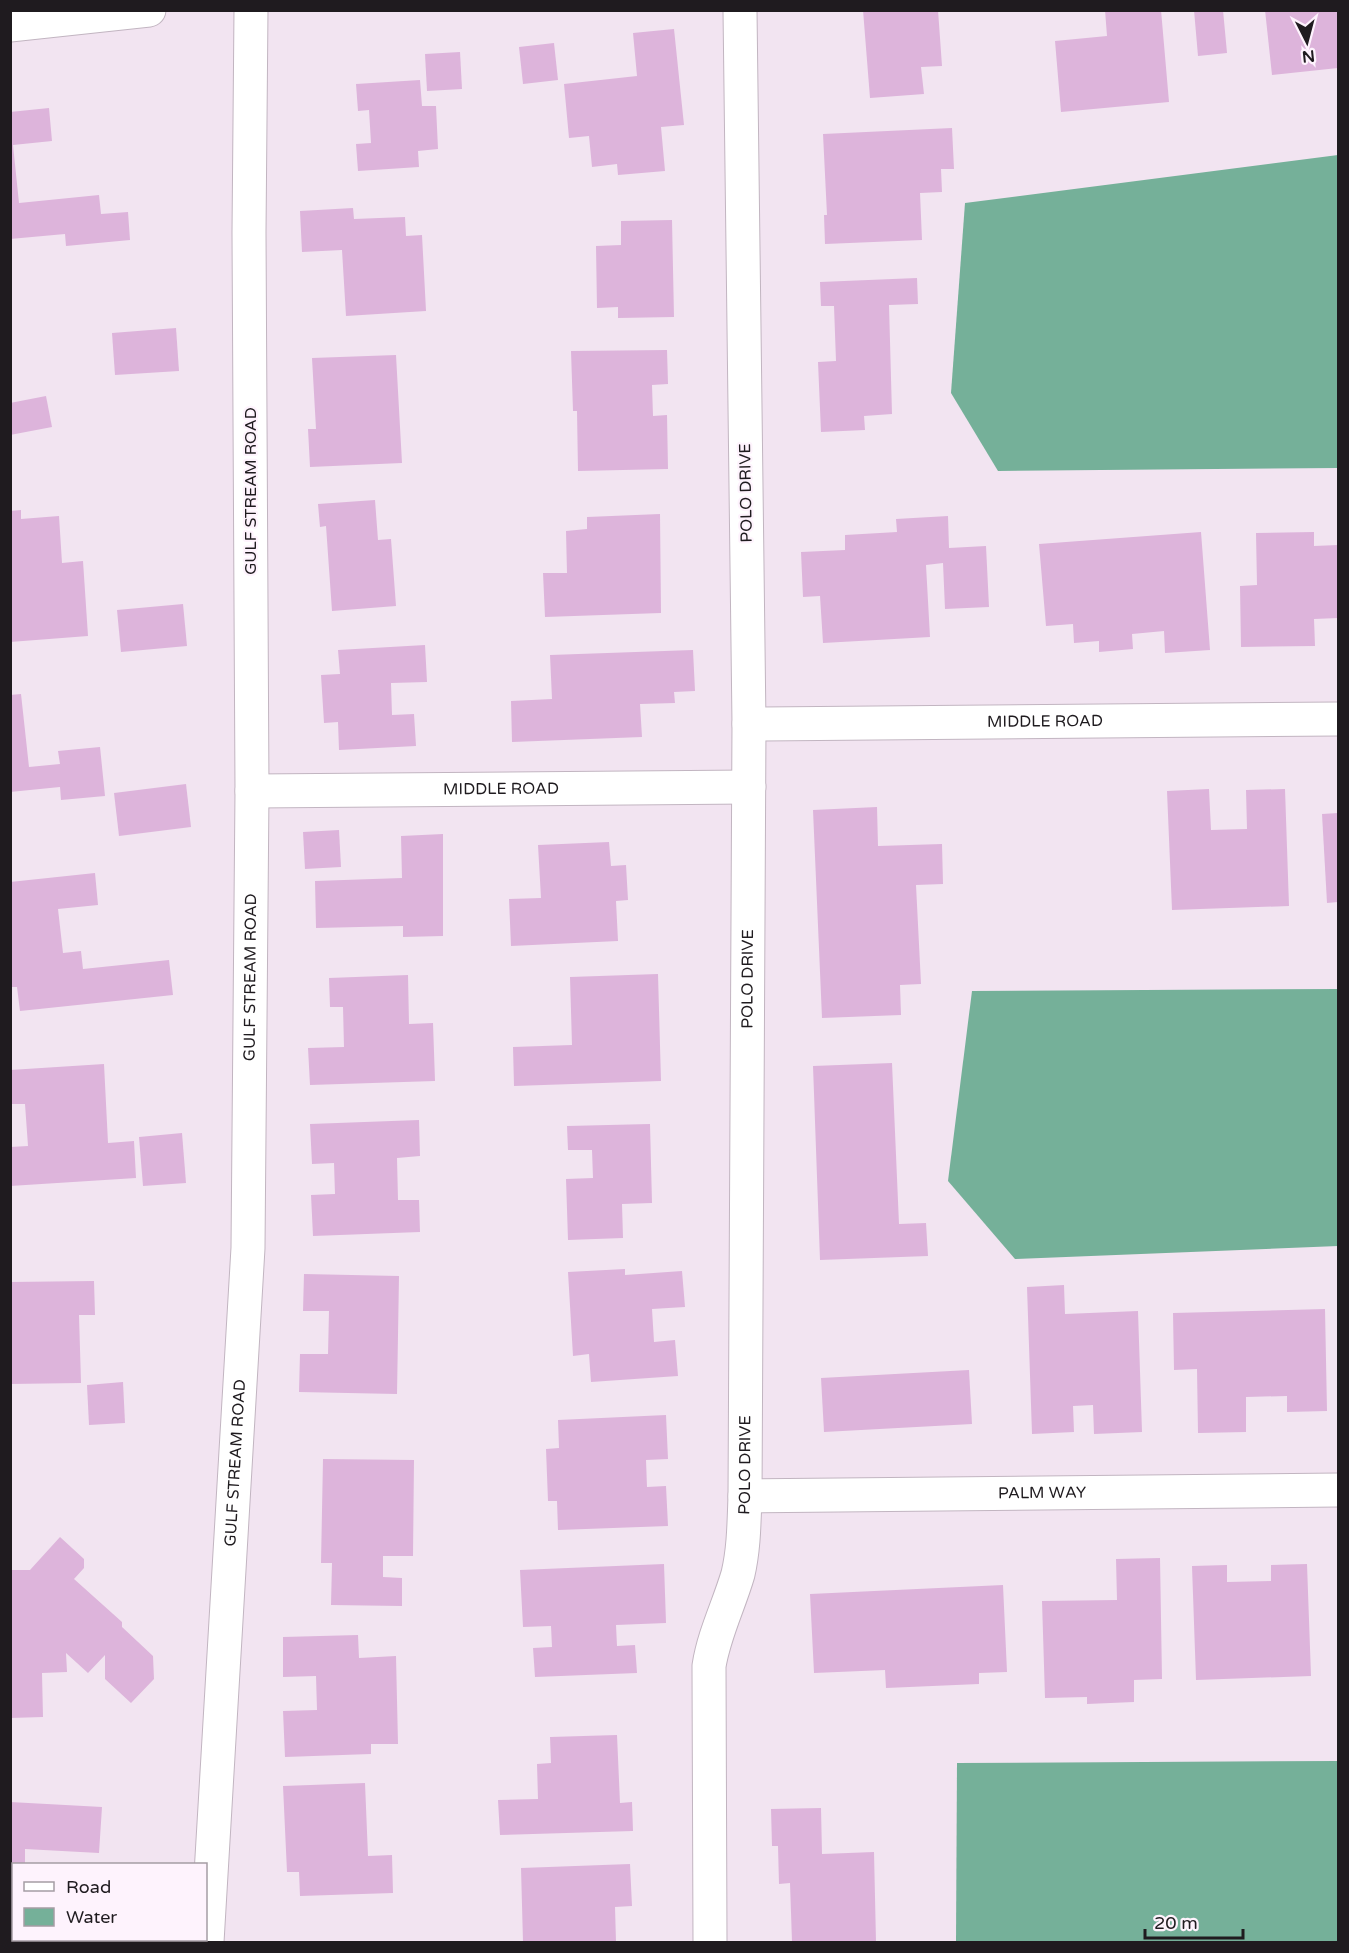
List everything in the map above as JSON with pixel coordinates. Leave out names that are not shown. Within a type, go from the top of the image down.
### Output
[{"type":"street","points":[[10,25],[149,10]]},
{"type":"street","name":"GULF STREAM ROAD","points":[[207,1942],[248,1248],[252,791],[249,232],[251,10]]},
{"type":"street","name":"POLO DRIVE","points":[[710,1942],[709,1666],[712,1643],[743,1550],[745,1496],[749,724],[740,10]]},
{"type":"street","name":"MIDDLE ROAD","points":[[749,724],[1338,719]]},
{"type":"street","name":"MIDDLE ROAD","points":[[252,791],[749,787]]},
{"type":"street","name":"PALM WAY","points":[[745,1496],[1338,1490]]},
{"type":"water","points":[[1338,155],[1338,468],[998,471],[951,393],[965,203]]},
{"type":"water","points":[[1338,989],[1338,1246],[1015,1259],[948,1181],[972,991]]},
{"type":"water","points":[[1338,1761],[1338,1942],[956,1942],[957,1763]]},
{"type":"building","points":[[863,10],[938,10],[942,66],[921,67],[924,94],[870,98]]},
{"type":"building","points":[[1105,10],[1161,10],[1169,102],[1061,112],[1055,41],[1107,36]]},
{"type":"building","points":[[1194,10],[1223,10],[1227,53],[1198,56]]},
{"type":"building","points":[[1265,10],[1338,10],[1338,68],[1272,75]]},
{"type":"building","points":[[674,29],[684,125],[661,127],[665,171],[618,175],[617,164],[592,167],[589,136],[569,138],[564,84],[637,76],[633,33]]},
{"type":"building","points":[[554,43],[558,80],[523,84],[519,47]]},
{"type":"building","points":[[460,52],[462,89],[427,91],[425,54]]},
{"type":"building","points":[[420,80],[422,106],[436,106],[438,149],[418,151],[419,167],[358,171],[356,144],[371,143],[369,110],[358,111],[356,84]]},
{"type":"building","points":[[49,108],[52,141],[13,145],[19,203],[99,195],[101,214],[128,212],[130,240],[66,246],[65,234],[10,239],[10,112]]},
{"type":"building","points":[[952,128],[954,169],[941,169],[942,192],[920,193],[922,240],[825,244],[824,215],[827,215],[823,134]]},
{"type":"building","points":[[353,208],[354,219],[405,217],[406,236],[422,235],[426,311],[346,316],[342,250],[302,252],[300,211]]},
{"type":"building","points":[[672,220],[674,317],[618,318],[618,307],[597,308],[596,246],[621,245],[621,221]]},
{"type":"building","points":[[917,278],[918,304],[889,305],[892,414],[864,416],[865,430],[821,432],[818,362],[836,361],[834,306],[821,306],[820,282]]},
{"type":"building","points":[[176,328],[179,371],[115,375],[112,333]]},
{"type":"building","points":[[667,350],[668,384],[652,385],[653,416],[667,415],[668,469],[578,471],[577,411],[573,411],[571,351]]},
{"type":"building","points":[[396,355],[402,463],[310,467],[308,429],[316,429],[312,358]]},
{"type":"building","points":[[46,396],[52,427],[10,435],[10,403]]},
{"type":"building","points":[[375,500],[378,540],[391,539],[396,606],[332,611],[326,526],[320,527],[318,504]]},
{"type":"building","points":[[21,510],[21,519],[59,516],[62,563],[83,561],[88,636],[10,642],[10,511]]},
{"type":"building","points":[[660,514],[661,613],[545,617],[543,573],[567,573],[566,531],[587,529],[587,517]]},
{"type":"building","points":[[948,516],[949,548],[986,546],[989,607],[945,609],[943,563],[926,565],[930,637],[823,643],[820,596],[803,597],[801,552],[845,550],[845,535],[897,532],[896,519]]},
{"type":"building","points":[[1201,532],[1210,650],[1165,653],[1164,631],[1132,634],[1133,649],[1099,652],[1099,641],[1074,643],[1073,624],[1046,626],[1039,544]]},
{"type":"building","points":[[1314,532],[1314,546],[1338,545],[1338,618],[1314,619],[1315,646],[1241,647],[1240,586],[1257,585],[1256,533]]},
{"type":"building","points":[[183,604],[187,646],[121,652],[117,610]]},
{"type":"building","points":[[425,645],[427,682],[391,683],[392,715],[414,714],[416,746],[339,750],[338,722],[324,723],[321,675],[340,674],[338,650]]},
{"type":"building","points":[[693,650],[695,691],[674,692],[675,703],[640,704],[642,737],[512,742],[511,701],[552,699],[550,655]]},
{"type":"building","points":[[21,694],[29,767],[60,764],[58,751],[100,747],[105,796],[61,800],[60,787],[10,792],[10,695]]},
{"type":"building","points":[[186,784],[191,827],[119,836],[114,793]]},
{"type":"building","points":[[1209,789],[1211,830],[1247,829],[1246,790],[1285,789],[1289,906],[1172,910],[1167,791]]},
{"type":"building","points":[[877,807],[878,846],[942,844],[943,884],[916,885],[921,984],[900,985],[901,1015],[822,1018],[813,810]]},
{"type":"building","points":[[1338,813],[1338,902],[1327,903],[1322,814]]},
{"type":"building","points":[[339,830],[341,867],[305,869],[303,832]]},
{"type":"building","points":[[443,834],[443,936],[403,937],[403,926],[316,928],[315,881],[402,878],[401,836]]},
{"type":"building","points":[[609,842],[611,866],[626,865],[628,900],[616,901],[618,941],[511,946],[509,899],[541,898],[538,845]]},
{"type":"building","points":[[95,873],[98,905],[58,909],[63,953],[81,951],[83,969],[169,960],[173,995],[20,1011],[17,987],[10,987],[10,882]]},
{"type":"building","points":[[658,974],[661,1081],[514,1086],[513,1047],[572,1045],[570,977]]},
{"type":"building","points":[[408,975],[409,1024],[433,1023],[435,1081],[310,1085],[308,1048],[344,1047],[343,1007],[330,1007],[329,978]]},
{"type":"building","points":[[892,1063],[899,1224],[926,1223],[928,1256],[820,1260],[813,1066]]},
{"type":"building","points":[[104,1064],[108,1143],[134,1141],[136,1178],[10,1186],[10,1147],[28,1146],[25,1104],[10,1104],[10,1070]]},
{"type":"building","points":[[419,1120],[420,1156],[397,1158],[398,1200],[419,1200],[420,1232],[313,1236],[311,1195],[335,1194],[334,1163],[312,1164],[310,1124]]},
{"type":"building","points":[[650,1124],[652,1203],[622,1204],[623,1238],[568,1240],[566,1179],[593,1178],[592,1150],[568,1150],[567,1126]]},
{"type":"building","points":[[182,1133],[186,1183],[143,1186],[139,1137]]},
{"type":"building","points":[[625,1269],[625,1275],[682,1271],[685,1307],[652,1309],[654,1342],[675,1340],[678,1376],[591,1382],[589,1354],[573,1356],[568,1272]]},
{"type":"building","points":[[304,1274],[399,1276],[397,1394],[299,1392],[300,1354],[328,1354],[329,1311],[303,1311]]},
{"type":"building","points":[[94,1281],[95,1315],[79,1315],[81,1383],[10,1384],[10,1282]]},
{"type":"building","points":[[1064,1285],[1065,1314],[1138,1311],[1142,1432],[1094,1434],[1093,1405],[1073,1406],[1074,1432],[1032,1434],[1027,1287]]},
{"type":"building","points":[[1325,1309],[1327,1411],[1287,1412],[1287,1396],[1246,1397],[1246,1432],[1198,1433],[1197,1369],[1174,1370],[1173,1313]]},
{"type":"building","points":[[969,1370],[972,1424],[824,1432],[821,1378]]},
{"type":"building","points":[[123,1382],[125,1423],[89,1425],[87,1385]]},
{"type":"building","points":[[666,1415],[668,1459],[646,1460],[647,1487],[666,1486],[668,1526],[558,1530],[557,1501],[548,1501],[546,1449],[559,1448],[558,1420]]},
{"type":"building","points":[[323,1459],[414,1460],[413,1556],[383,1556],[383,1577],[402,1578],[402,1606],[331,1605],[332,1563],[321,1563]]},
{"type":"building","points":[[60,1537],[84,1559],[84,1568],[74,1579],[122,1622],[122,1627],[153,1656],[154,1679],[131,1703],[105,1679],[105,1655],[88,1673],[66,1653],[67,1672],[42,1673],[43,1717],[10,1718],[10,1570],[30,1570]]},
{"type":"building","points":[[1160,1558],[1162,1679],[1134,1680],[1134,1702],[1087,1704],[1087,1697],[1045,1698],[1042,1601],[1117,1600],[1116,1559]]},
{"type":"building","points":[[664,1564],[666,1623],[616,1625],[617,1646],[635,1645],[637,1673],[535,1677],[533,1648],[552,1647],[551,1626],[523,1627],[520,1570]]},
{"type":"building","points":[[1307,1564],[1311,1676],[1196,1680],[1192,1566],[1227,1565],[1227,1582],[1271,1581],[1271,1565]]},
{"type":"building","points":[[1003,1585],[1007,1672],[979,1673],[979,1684],[886,1688],[885,1670],[814,1673],[810,1594]]},
{"type":"building","points":[[358,1635],[359,1658],[396,1656],[398,1744],[371,1744],[371,1754],[285,1757],[283,1711],[317,1710],[316,1676],[283,1677],[283,1637]]},
{"type":"building","points":[[617,1735],[620,1803],[632,1802],[633,1831],[500,1835],[498,1800],[538,1799],[537,1764],[551,1763],[550,1737]]},
{"type":"building","points":[[365,1783],[368,1856],[392,1855],[393,1893],[300,1896],[299,1872],[287,1872],[283,1786]]},
{"type":"building","points":[[10,1802],[102,1807],[99,1853],[25,1849],[25,1863],[12,1863],[12,1875],[10,1875]]},
{"type":"building","points":[[821,1808],[822,1854],[874,1852],[876,1942],[792,1942],[790,1883],[779,1884],[778,1846],[772,1846],[771,1809]]},
{"type":"building","points":[[630,1864],[632,1906],[615,1907],[616,1942],[523,1942],[521,1868]]}]
